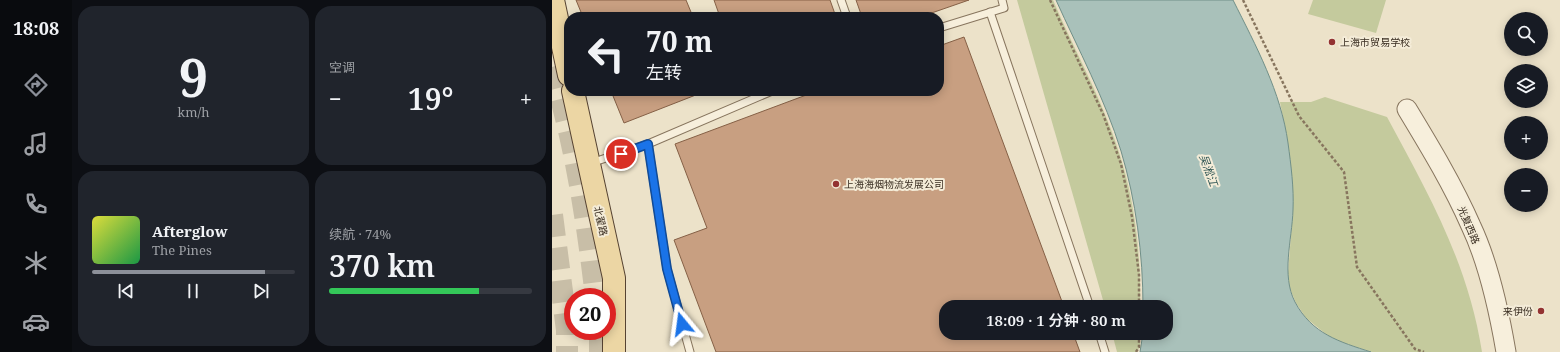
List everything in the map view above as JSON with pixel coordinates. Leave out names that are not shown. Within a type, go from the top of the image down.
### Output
[{"type":"main road","points":[[553,0],[564,51]]},
{"type":"main road","name":"北翟路","points":[[574,96],[614,278],[614,352]]},
{"type":"street","name":"光复西路","points":[[1407,109],[1442,168],[1472,227],[1494,292],[1506,352]]},
{"type":"lane","points":[[842,0],[846,12]]},
{"type":"lane","points":[[944,26],[1004,8],[1002,0]]},
{"type":"lane","points":[[990,12],[1088,300]]},
{"type":"lane","points":[[589,164],[648,144],[760,96]]},
{"type":"lane","points":[[648,144],[667,269],[690,352]]},
{"type":"lane","points":[[1101,340],[1105,352]]},
{"type":"path","points":[[1050,0],[1103,114],[1122,164],[1132,217],[1139,275],[1139,300]]},
{"type":"path","points":[[1243,0],[1299,116],[1344,172],[1357,267],[1415,348],[1424,352]]},
{"type":"path","points":[[1136,352],[1139,347],[1139,340]]},
{"type":"green space","points":[[1017,0],[1053,0],[1108,121],[1122,162],[1131,198],[1137,234],[1140,271],[1140,300],[1103,300]]},
{"type":"green space","points":[[1313,0],[1386,0],[1376,33],[1308,14]]},
{"type":"green space","points":[[1325,97],[1387,117],[1432,202],[1457,259],[1476,320],[1482,352],[1371,352],[1332,339],[1306,318],[1296,303],[1290,289],[1288,274],[1293,208],[1288,143],[1280,102],[1311,102]]},
{"type":"green space","points":[[1114,340],[1140,340],[1140,346],[1137,352],[1117,352]]},
{"type":"water","name":"吴淞江","points":[[1056,0],[1233,0],[1274,87],[1285,124],[1293,193],[1293,210],[1288,257],[1291,292],[1302,313],[1318,329],[1338,340],[1371,352],[1140,352],[1142,340],[1173,340],[1173,300],[1143,300],[1142,267],[1138,228],[1131,189],[1115,132],[1099,93]]},
{"type":"building","points":[[576,0],[686,0],[691,12],[581,12]]},
{"type":"building","points":[[714,0],[830,0],[834,12],[718,12]]},
{"type":"building","points":[[856,0],[969,0],[934,12],[860,12]]},
{"type":"building","name":"上海海烟物流发展公司","points":[[964,37],[1061,300],[939,300],[939,340],[1076,340],[1080,352],[716,352],[674,240],[707,228],[675,144],[804,96],[944,96],[944,44]]},
{"type":"building","points":[[613,96],[693,96],[624,123]]},
{"type":"tunnel","points":[[552,67],[574,152],[589,239],[595,288]]},
{"type":"tunnel","points":[[552,215],[567,330],[567,352]]},
{"type":"tunnel","points":[[600,340],[600,352]]},
{"type":"place","name":"上海市贸易学校","points":[[1332,42]]},
{"type":"place","name":"上海海烟物流发展公司","points":[[836,184]]},
{"type":"place","name":"来伊份","points":[[1541,311]]},
{"type":"route","points":[[621,154],[648,144],[667,269],[682,324]]}]
